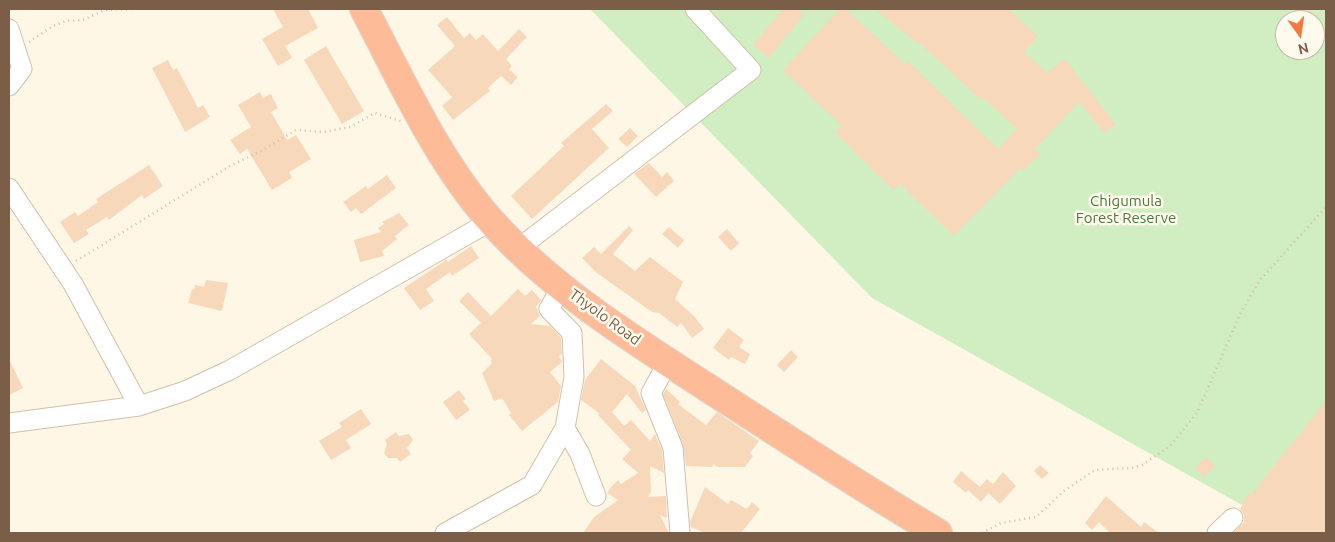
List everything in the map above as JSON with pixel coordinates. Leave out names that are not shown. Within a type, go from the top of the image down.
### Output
[{"type":"highway","name":"Thyolo Road","points":[[364,9],[425,123],[463,186],[491,221],[519,248],[592,310],[668,362],[938,533]]},
{"type":"street","points":[[519,248],[751,70],[695,9]]},
{"type":"street","points":[[9,29],[22,69],[9,86]]},
{"type":"street","points":[[9,188],[64,269],[139,406]]},
{"type":"street","points":[[9,423],[139,406],[185,391],[230,370],[491,221]]},
{"type":"street","points":[[445,533],[532,485],[564,428],[574,377],[572,333],[549,309],[562,286]]},
{"type":"street","points":[[668,362],[651,393],[673,448],[680,533]]},
{"type":"street","points":[[564,428],[580,454],[596,496]]},
{"type":"street","points":[[1217,533],[1233,518]]},
{"type":"path","points":[[16,50],[53,26],[66,20],[83,20],[105,10],[134,9]]},
{"type":"path","points":[[64,269],[230,166],[263,150],[296,130],[324,132],[350,128],[375,113],[396,120],[425,123]]},
{"type":"path","points":[[982,533],[1001,523],[1036,517],[1064,492],[1095,470],[1132,468],[1142,465],[1170,446],[1196,413],[1242,312],[1260,280],[1326,207]]},
{"type":"green space","name":"Chigumula Forest Reserve","points":[[590,9],[1326,9],[1326,533],[1292,533],[872,298]]},
{"type":"building","points":[[273,9],[308,9],[318,28],[285,46],[292,58],[278,66],[262,39],[283,27]]},
{"type":"building","points":[[783,9],[797,9],[804,15],[769,58],[753,45]]},
{"type":"building","points":[[840,9],[846,9],[905,64],[908,61],[998,149],[1017,129],[982,97],[980,99],[917,41],[875,9],[1009,9],[1038,36],[1024,52],[1047,73],[1065,59],[1116,125],[1104,133],[1079,102],[1035,149],[1040,154],[1023,171],[1020,168],[954,236],[900,184],[893,190],[835,132],[842,126],[783,70]]},
{"type":"building","points":[[447,17],[464,38],[470,33],[476,40],[483,34],[498,51],[519,29],[527,37],[506,59],[512,66],[509,69],[518,77],[511,85],[501,76],[488,88],[490,91],[453,120],[442,106],[452,97],[428,70],[455,46],[437,25]]},
{"type":"building","points":[[326,46],[364,111],[342,124],[304,60]]},
{"type":"building","points":[[168,60],[173,70],[177,68],[198,108],[203,105],[210,117],[185,132],[152,68]]},
{"type":"building","points":[[260,92],[263,98],[271,94],[278,108],[271,112],[287,140],[296,135],[311,159],[289,172],[292,178],[272,190],[247,149],[240,154],[230,140],[251,127],[238,105]]},
{"type":"building","points":[[606,104],[613,111],[592,129],[609,148],[532,219],[511,196],[564,146],[561,143]]},
{"type":"building","points":[[630,128],[638,136],[627,147],[618,139]]},
{"type":"building","points":[[649,163],[662,177],[667,172],[674,181],[656,197],[634,174]]},
{"type":"building","points":[[149,165],[163,186],[144,199],[142,195],[109,220],[107,217],[86,230],[89,234],[74,243],[60,222],[75,212],[78,216],[98,202],[96,199]]},
{"type":"building","points":[[387,175],[396,188],[361,214],[356,208],[351,212],[343,202],[366,186],[368,189]]},
{"type":"building","points":[[399,213],[409,225],[395,236],[397,239],[382,251],[384,256],[360,262],[354,240],[381,232],[378,228],[384,224],[382,222]]},
{"type":"building","points":[[629,226],[633,230],[613,254],[635,271],[650,257],[683,282],[675,299],[694,316],[704,329],[692,338],[681,323],[677,327],[659,313],[652,312],[597,273],[582,258],[594,247],[601,254]]},
{"type":"building","points":[[669,227],[684,240],[678,248],[662,234]]},
{"type":"building","points":[[727,229],[739,243],[731,251],[718,237]]},
{"type":"building","points":[[471,246],[479,258],[452,276],[450,272],[426,289],[434,301],[420,310],[404,288],[446,259],[448,262]]},
{"type":"building","points":[[206,280],[228,283],[222,311],[188,303],[195,285],[204,287]]},
{"type":"building","points":[[518,289],[525,296],[532,290],[541,300],[536,307],[540,316],[531,324],[550,326],[561,338],[562,354],[559,356],[562,362],[550,372],[561,386],[558,402],[522,431],[509,415],[511,413],[502,398],[494,401],[482,373],[492,363],[490,360],[492,359],[469,334],[481,323],[459,301],[468,292],[491,316]]},
{"type":"building","points":[[728,328],[744,340],[739,347],[750,354],[745,364],[731,357],[729,360],[713,348]]},
{"type":"building","points":[[791,350],[798,357],[784,372],[777,365]]},
{"type":"building","points":[[9,359],[23,388],[9,395]]},
{"type":"building","points":[[601,359],[635,386],[646,410],[642,413],[627,394],[612,412],[624,426],[631,420],[650,441],[655,434],[662,451],[664,473],[650,466],[651,492],[648,497],[666,496],[667,518],[660,515],[669,533],[583,533],[594,517],[618,500],[607,493],[611,487],[618,480],[621,484],[638,473],[622,459],[631,450],[598,415],[599,413],[581,400],[585,380]]},
{"type":"building","points":[[666,389],[680,402],[678,404],[706,425],[717,412],[759,441],[750,453],[753,456],[745,467],[717,467],[714,464],[712,467],[686,466],[683,444],[663,394]]},
{"type":"building","points":[[459,390],[466,399],[463,401],[470,410],[456,420],[443,402]]},
{"type":"building","points":[[1326,401],[1326,533],[1233,533],[1244,522],[1244,515],[1240,509],[1249,492],[1252,494]]},
{"type":"building","points":[[361,409],[371,424],[346,440],[351,448],[331,460],[319,441],[342,427],[339,423]]},
{"type":"building","points":[[396,432],[399,436],[409,434],[413,440],[407,448],[411,454],[400,462],[397,458],[388,458],[384,453],[387,444],[385,440]]},
{"type":"building","points":[[1205,457],[1215,465],[1205,477],[1195,469]]},
{"type":"building","points":[[1040,465],[1049,473],[1042,479],[1034,471]]},
{"type":"building","points":[[961,471],[980,487],[987,479],[993,484],[1003,472],[1016,486],[1000,504],[988,493],[981,502],[968,490],[966,493],[953,482]]},
{"type":"building","points":[[705,487],[728,504],[731,500],[747,509],[752,502],[760,509],[741,533],[705,533],[691,527],[690,522]]},
{"type":"building","points":[[1106,496],[1141,527],[1144,522],[1159,533],[1110,533],[1099,522],[1092,530],[1085,523]]}]
